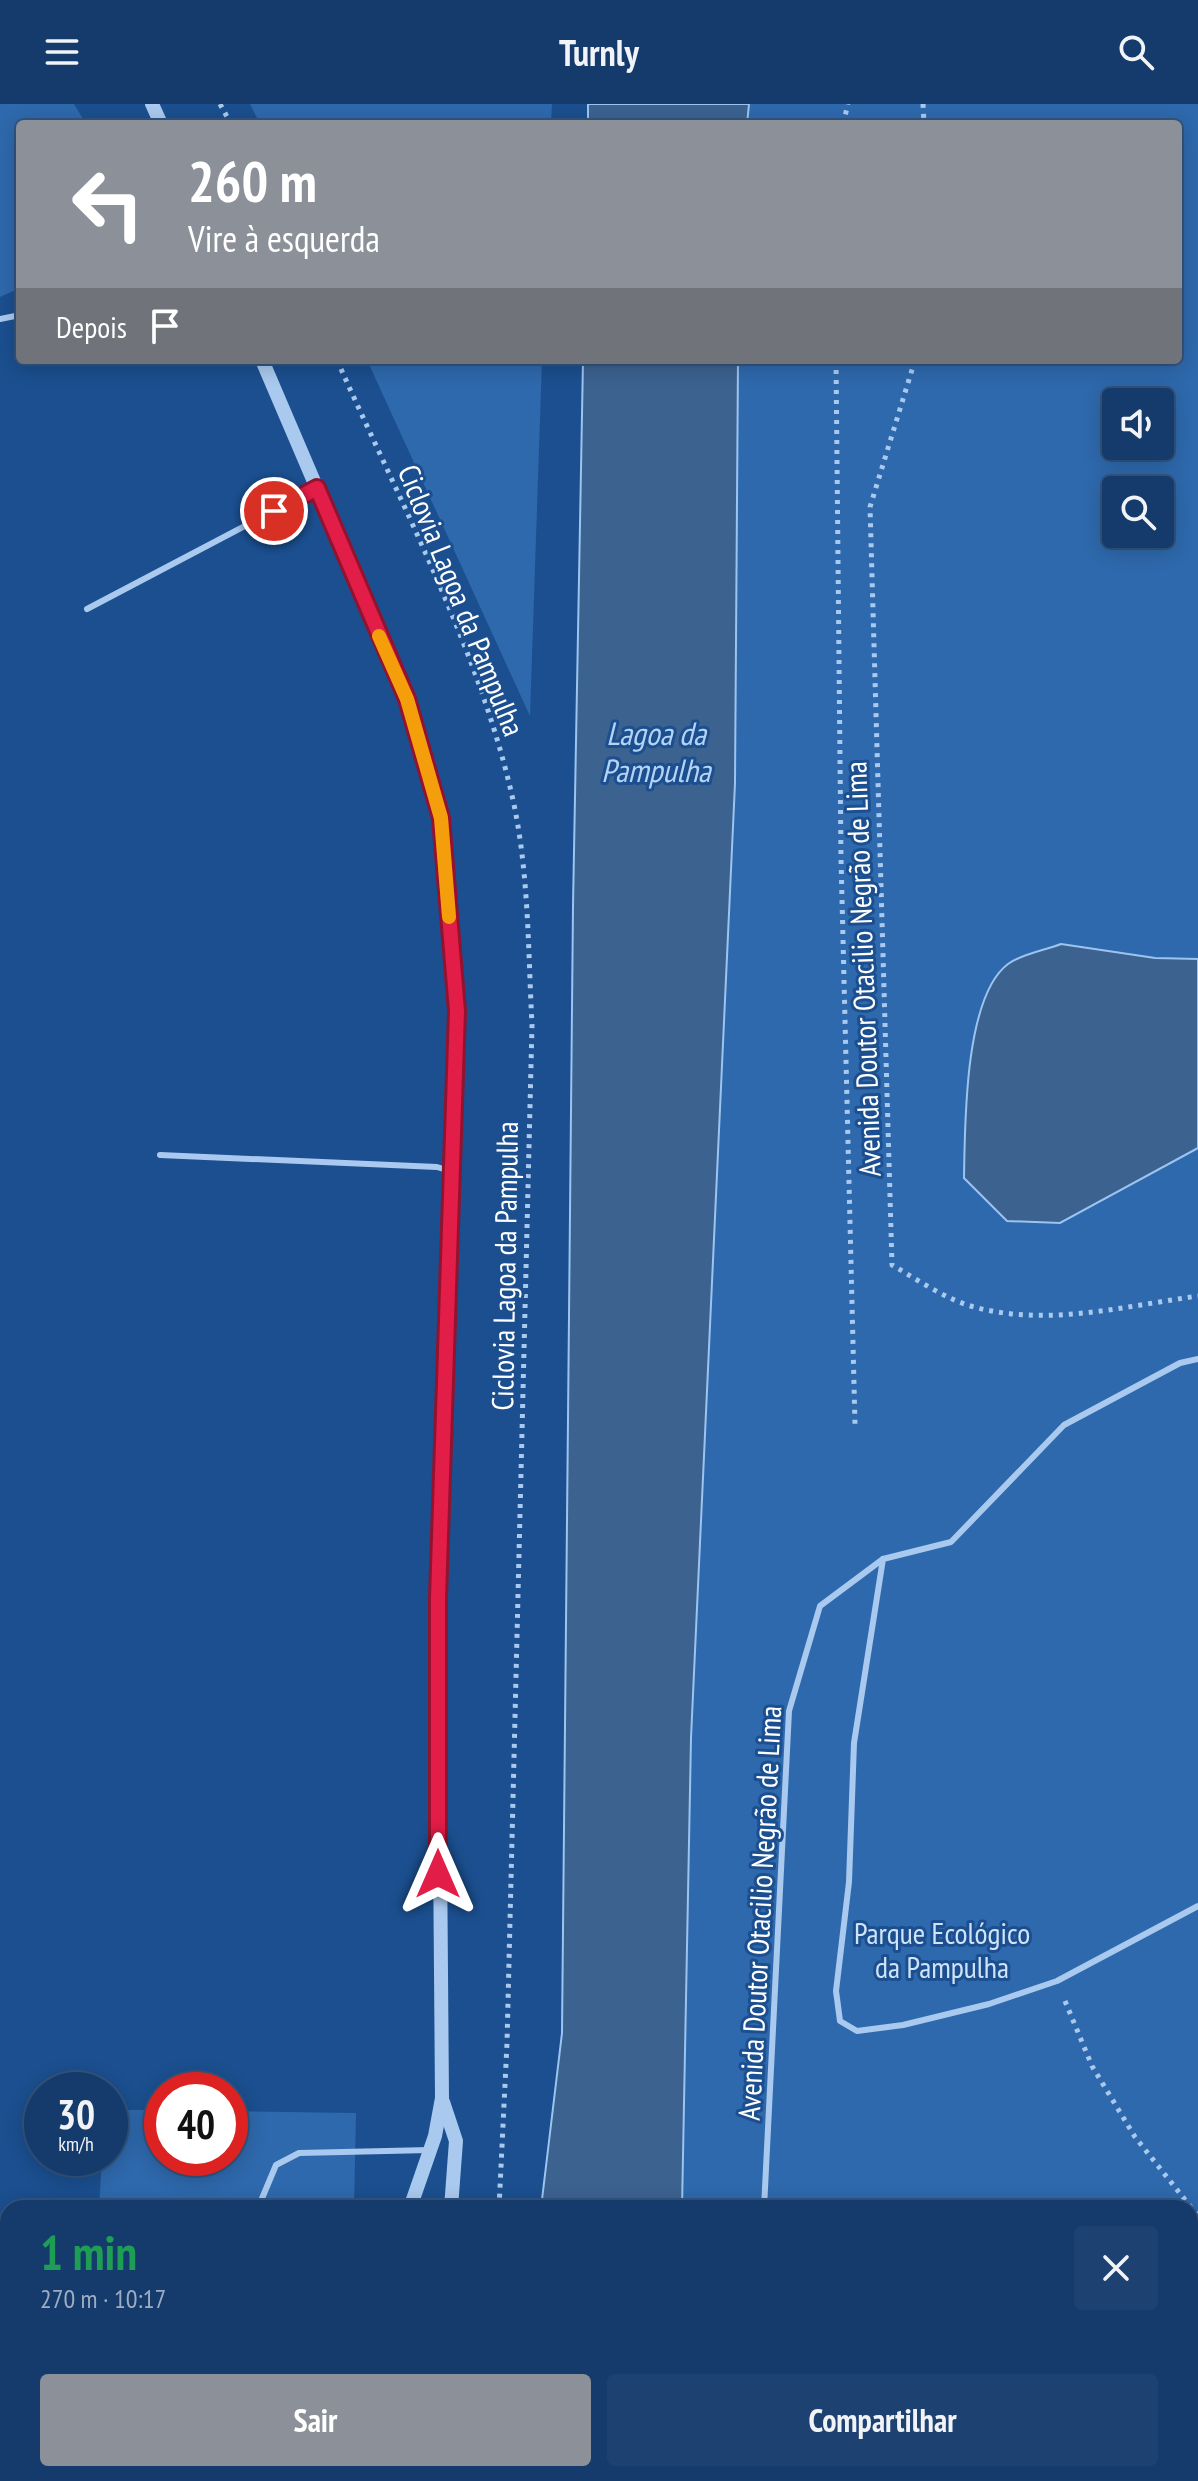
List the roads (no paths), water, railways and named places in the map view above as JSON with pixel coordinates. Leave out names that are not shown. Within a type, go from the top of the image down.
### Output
[{"type":"street","points":[[264,364],[407,699],[441,818],[457,1011],[438,1598],[442,2098],[430,2150],[413,2200]]},
{"type":"street","points":[[442,2098],[456,2141],[452,2200]]},
{"type":"lane","points":[[87,609],[317,488]]},
{"type":"lane","points":[[160,1155],[437,1167],[453,1172]]},
{"type":"lane","name":"Avenida Doutor Otacilio Negrão de Lima","points":[[764,2200],[789,1711],[820,1606],[883,1559],[951,1542],[1064,1425],[1180,1363],[1198,1359]]},
{"type":"lane","points":[[883,1559],[854,1743],[849,1882],[836,1991],[840,2021],[857,2031],[903,2025],[989,2004],[1057,1981],[1198,1906]]},
{"type":"lane","points":[[261,2200],[276,2165],[299,2153],[430,2150]]},
{"type":"water","points":[[588,104],[749,104],[747,120],[588,120]]},
{"type":"water","name":"Lagoa da Pampulha","points":[[583,364],[738,364],[735,783],[691,1738],[682,2200],[542,2200],[562,2033],[573,906]]},
{"type":"water","points":[[1061,944],[1155,958],[1198,959],[1198,1148],[1060,1223],[1007,1221],[964,1178],[967,1096],[975,1033],[983,1004],[994,981],[1008,964]]},
{"type":"park label","name":"Parque Ecológico da Pampulha","points":[[942,1949]]}]
